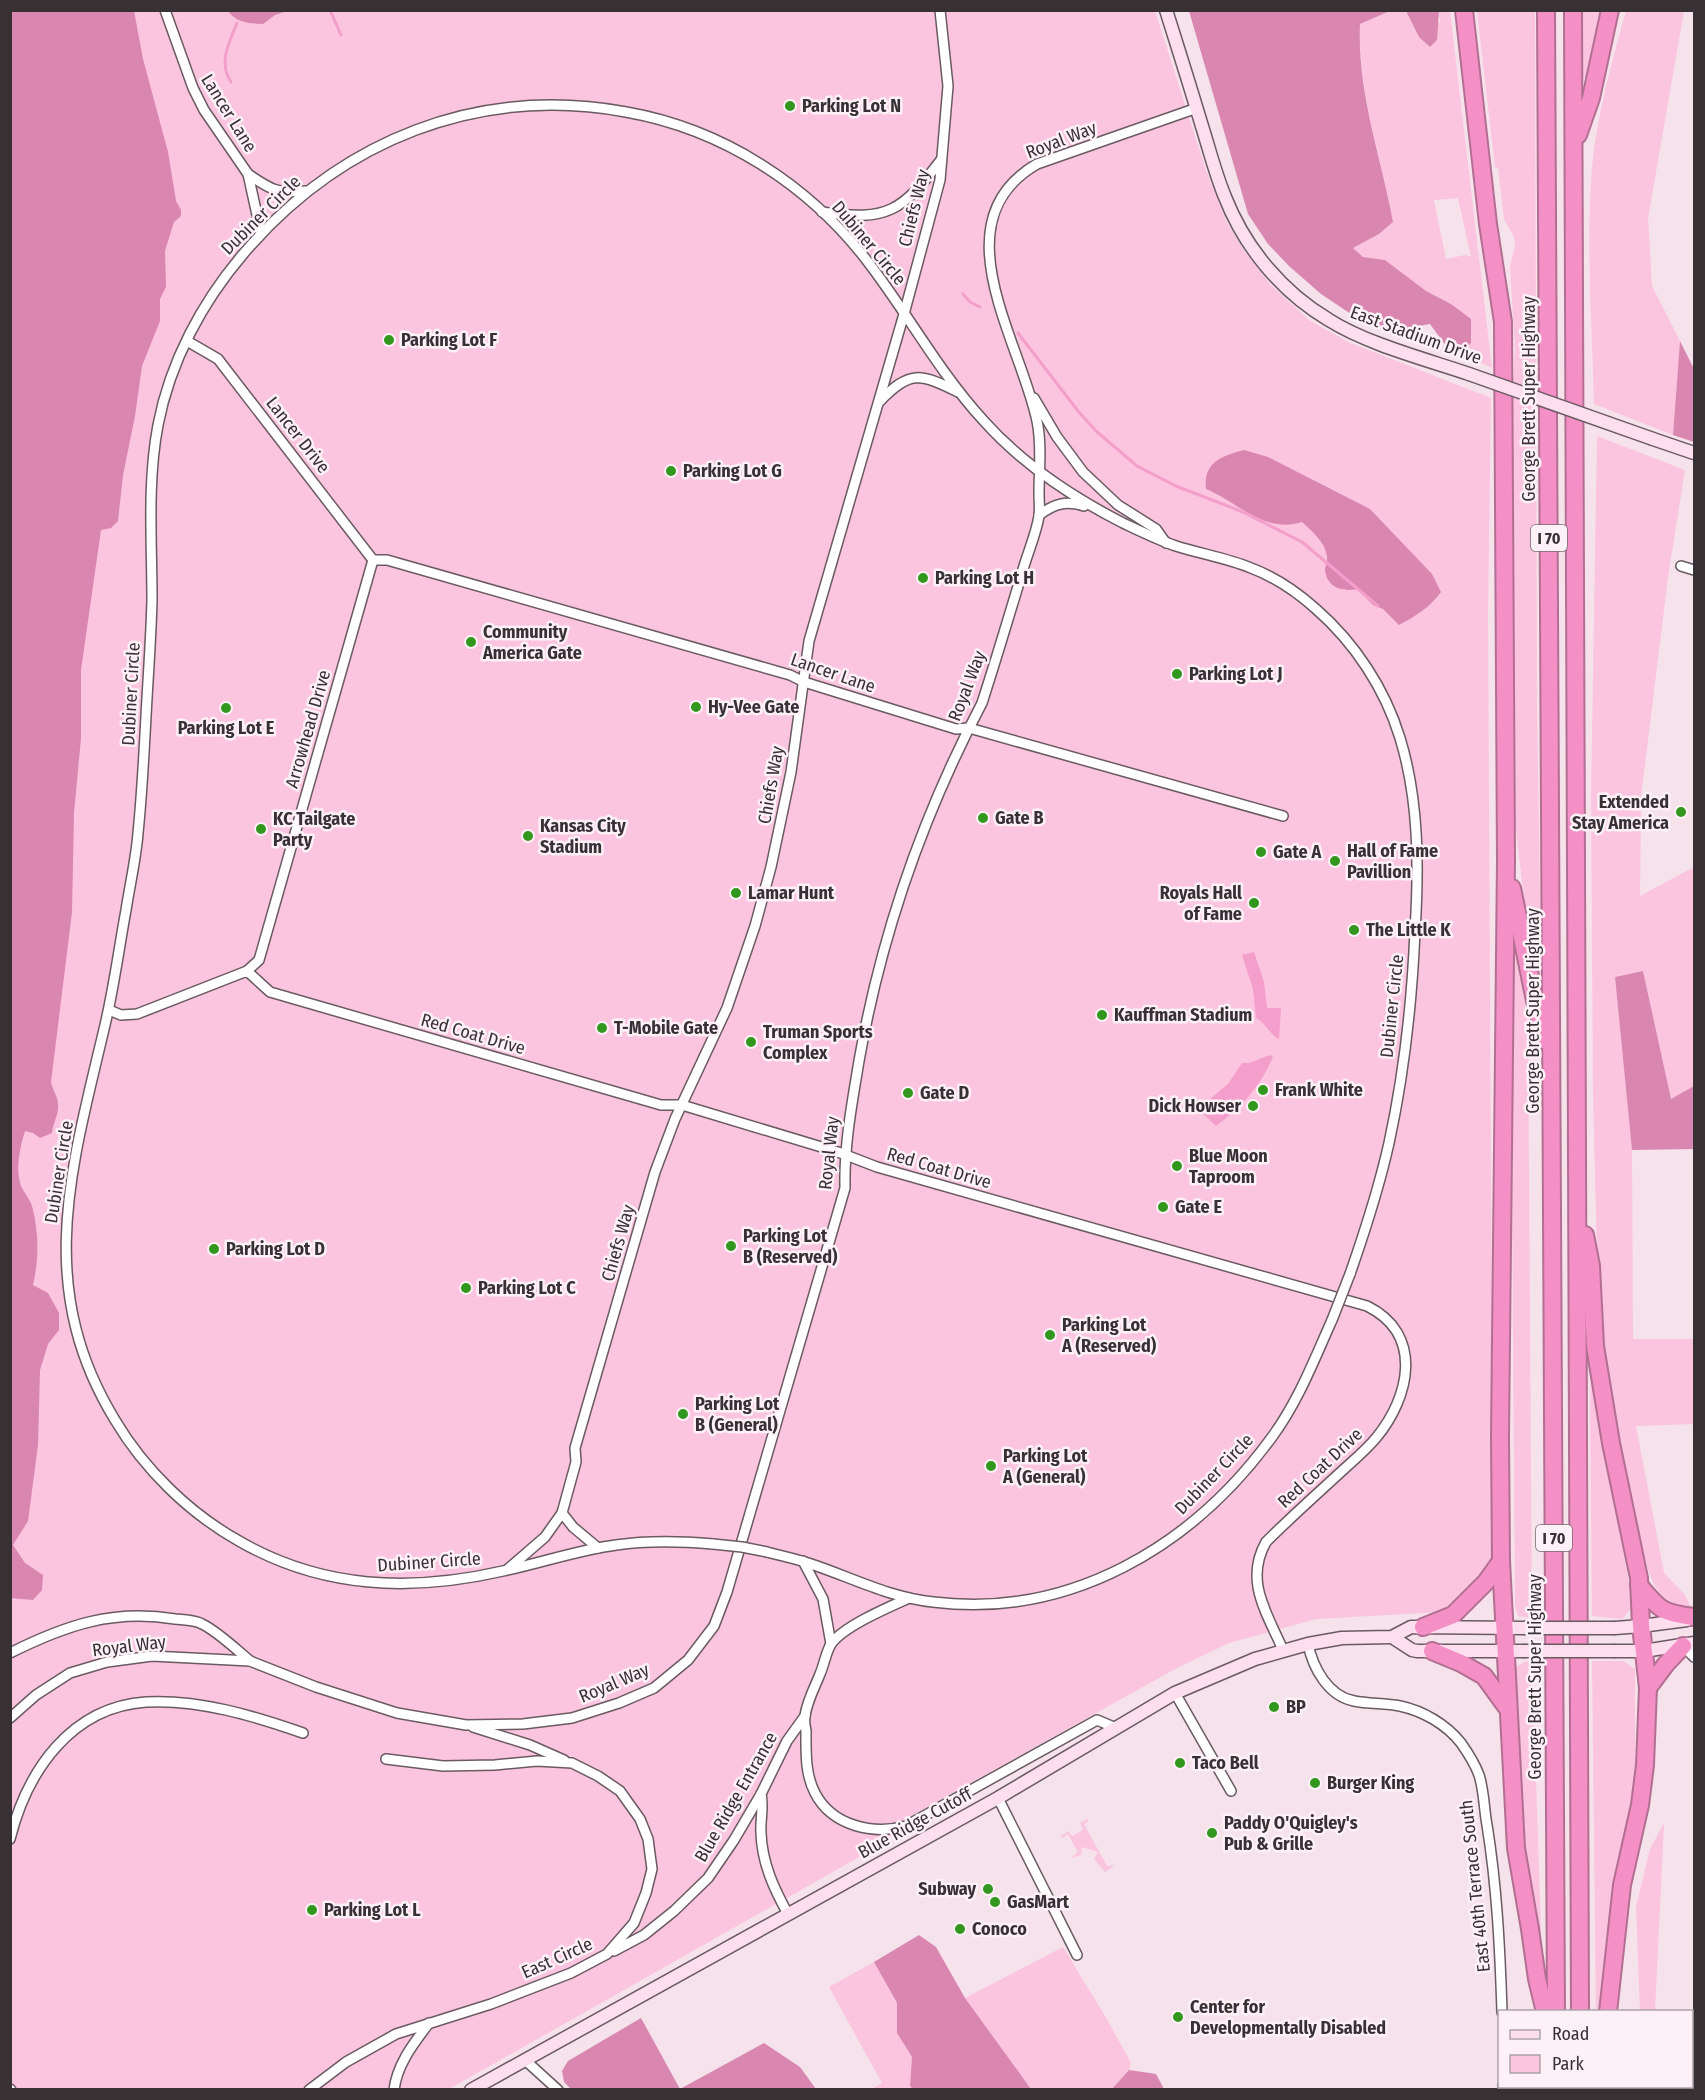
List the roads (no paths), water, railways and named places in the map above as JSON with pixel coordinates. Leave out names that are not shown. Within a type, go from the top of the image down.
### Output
[{"type":"highway","points":[[1464,10],[1488,224],[1503,322],[1506,861],[1500,1437],[1501,1561],[1516,1848],[1537,1979],[1545,2010]]},
{"type":"highway","name":"George Brett Super Highway","points":[[1546,10],[1556,2010]]},
{"type":"highway","name":"I 70","points":[[1573,10],[1580,2010]]},
{"type":"highway","points":[[1574,147],[1591,98],[1610,10]]},
{"type":"highway","points":[[1506,861],[1535,1001],[1552,1065]]},
{"type":"highway","points":[[1577,1189],[1591,1266],[1595,1346],[1611,1443],[1639,1585],[1648,1688],[1645,1765],[1640,1804],[1622,1885],[1608,2010]]},
{"type":"highway","points":[[1423,1627],[1453,1615],[1478,1590],[1501,1561]]},
{"type":"highway","points":[[1639,1585],[1655,1604],[1670,1614],[1695,1618]]},
{"type":"highway","points":[[1648,1688],[1666,1664],[1691,1648]]},
{"type":"highway","points":[[1432,1652],[1461,1663],[1484,1676],[1509,1710]]},
{"type":"main road","name":"East Stadium Drive","points":[[1166,10],[1230,208],[1240,229],[1262,262],[1303,302],[1328,320],[1352,333],[1695,453]]},
{"type":"main road","name":"Blue Ridge Cutoff","points":[[471,2090],[998,1798],[1175,1693],[1255,1659],[1283,1650],[1342,1638],[1392,1637],[1411,1627],[1615,1628],[1695,1618]]},
{"type":"main road","name":"Blue Ridge Cutoff","points":[[1392,1637],[1412,1650],[1432,1652],[1506,1650],[1644,1652],[1691,1648]]},
{"type":"street","name":"Lancer Lane","points":[[165,10],[193,88],[204,110],[248,174],[261,233]]},
{"type":"street","name":"Chiefs Way","points":[[506,1571],[545,1537],[561,1513],[576,1462],[575,1448],[655,1172],[675,1119],[727,1008],[765,891],[786,799],[809,641],[904,314],[940,180],[948,86],[940,10]]},
{"type":"street","name":"Dubiner Circle","points":[[541,105],[576,106],[641,115],[687,127],[731,147],[760,163],[790,184],[822,212],[871,266],[961,393],[1010,448],[1039,472],[1098,510],[1166,543],[1240,563],[1265,573],[1292,590],[1323,614],[1353,647],[1376,683],[1396,724],[1404,751],[1416,840],[1418,892],[1413,986],[1401,1075],[1390,1140],[1378,1188],[1350,1274],[1332,1320],[1287,1413],[1266,1445],[1217,1499],[1181,1532],[1151,1553],[1124,1569],[1089,1584],[1012,1602],[960,1604],[909,1598],[861,1584],[803,1561],[742,1546],[665,1540],[598,1548],[471,1578],[392,1584],[350,1581],[299,1569],[232,1537],[210,1522],[153,1471],[125,1436],[102,1398],[84,1357],[71,1311],[65,1254],[71,1183],[109,1010],[137,846],[151,630],[153,463],[158,426],[165,397],[187,341],[204,306],[226,274],[261,233],[306,190],[369,150],[430,124],[499,108],[541,105]]},
{"type":"street","name":"Royal Way","points":[[10,1718],[36,1695],[70,1673],[107,1662],[152,1656],[250,1661],[316,1687],[397,1713],[466,1725],[523,1724],[572,1718],[619,1703],[654,1688],[688,1660],[714,1626],[727,1592],[845,1188],[853,1095],[880,963],[926,824],[982,703],[1039,515],[1037,422],[1027,385],[1000,310],[990,254],[991,224],[996,207],[1003,194],[1023,172],[1037,164],[1197,108]]},
{"type":"street","points":[[822,212],[867,216],[887,211],[917,192],[943,158]]},
{"type":"street","points":[[248,174],[270,190],[285,193],[306,190]]},
{"type":"street","name":"Lancer Drive","points":[[187,341],[218,359],[373,560]]},
{"type":"street","points":[[878,404],[900,382],[914,378],[929,378],[961,393]]},
{"type":"street","points":[[1027,385],[1057,436],[1083,472],[1118,506],[1156,529],[1166,543]]},
{"type":"street","points":[[1039,515],[1063,503],[1074,503],[1098,510]]},
{"type":"street","name":"Lancer Lane","points":[[373,560],[387,560],[790,675],[804,682],[956,729],[969,728],[1283,816]]},
{"type":"street","name":"Arrowhead Drive","points":[[246,970],[259,960],[373,560]]},
{"type":"street","points":[[1681,566],[1695,570]]},
{"type":"street","points":[[109,1010],[122,1015],[137,1014],[246,970]]},
{"type":"street","name":"Red Coat Drive","points":[[246,970],[270,992],[661,1105],[682,1105],[838,1152],[877,1167],[1367,1306],[1384,1316],[1404,1345],[1406,1363],[1403,1382],[1389,1419],[1368,1447],[1266,1542],[1257,1561],[1257,1586],[1283,1650]]},
{"type":"street","points":[[561,1513],[573,1527],[598,1548]]},
{"type":"street","points":[[803,1561],[823,1599],[831,1644],[805,1716],[806,1762],[815,1794],[823,1805],[836,1816],[859,1827],[884,1830],[906,1826],[1097,1720],[1116,1728]]},
{"type":"street","points":[[831,1644],[865,1618],[909,1598]]},
{"type":"street","points":[[10,1653],[56,1631],[77,1624],[109,1617],[138,1616],[202,1623],[250,1661]]},
{"type":"street","name":"East 40th Terrace South","points":[[1308,1644],[1319,1674],[1343,1697],[1353,1701],[1398,1706],[1422,1713],[1448,1730],[1470,1756],[1479,1776],[1492,1855],[1500,1944],[1502,2010]]},
{"type":"street","points":[[1175,1693],[1231,1791]]},
{"type":"street","points":[[10,1839],[31,1783],[52,1750],[87,1721],[116,1709],[144,1702],[174,1702],[245,1715],[303,1733]]},
{"type":"street","name":"Blue Ridge Entrance","points":[[607,1954],[644,1935],[674,1911],[708,1878],[734,1840],[761,1794],[787,1741],[805,1716]]},
{"type":"street","name":"East Circle","points":[[309,2090],[346,2062],[396,2034],[501,2000],[571,1972],[607,1954],[634,1923],[646,1893],[652,1869],[648,1839],[640,1819],[620,1791],[598,1776],[572,1763],[530,1746],[466,1725]]},
{"type":"street","name":"East Circle","points":[[386,1759],[443,1766],[537,1761],[572,1763]]},
{"type":"street","points":[[761,1794],[760,1833],[764,1859],[774,1889],[788,1914]]},
{"type":"street","points":[[998,1798],[1077,1955]]},
{"type":"street","points":[[394,2090],[406,2055],[429,2023]]},
{"type":"street","points":[[525,2060],[558,2090]]},
{"type":"waterway","points":[[330,10],[341,35]]},
{"type":"waterway","points":[[231,82],[225,68],[225,60],[237,23]]},
{"type":"waterway","points":[[963,294],[970,302],[980,307]]},
{"type":"waterway","points":[[1018,333],[1078,411],[1096,431],[1137,466],[1176,486],[1243,512],[1302,542],[1378,606]]},
{"type":"place","name":"Parking Lot N","points":[[790,106]]},
{"type":"place","name":"Parking Lot F","points":[[389,340]]},
{"type":"place","name":"Parking Lot G","points":[[671,471]]},
{"type":"place","name":"Parking Lot H","points":[[923,578]]},
{"type":"place","name":"Community America Gate","points":[[471,642]]},
{"type":"place","name":"Parking Lot J","points":[[1177,674]]},
{"type":"place","name":"Hy-Vee Gate","points":[[696,707]]},
{"type":"place","name":"Parking Lot E","points":[[226,708]]},
{"type":"place","name":"Extended Stay America","points":[[1681,812]]},
{"type":"place","name":"Gate B","points":[[983,818]]},
{"type":"place","name":"KC Tailgate Party","points":[[261,829]]},
{"type":"place","name":"Kansas City Stadium","points":[[528,836]]},
{"type":"place","name":"Gate A","points":[[1261,852]]},
{"type":"place","name":"Hall of Fame Pavillion","points":[[1335,861]]},
{"type":"place","name":"Lamar Hunt","points":[[736,893]]},
{"type":"place","name":"Royals Hall of Fame","points":[[1254,903]]},
{"type":"place","name":"The Little K","points":[[1354,930]]},
{"type":"place","name":"Kauffman Stadium","points":[[1102,1015]]},
{"type":"place","name":"T-Mobile Gate","points":[[602,1028]]},
{"type":"place","name":"Truman Sports Complex","points":[[751,1042]]},
{"type":"place","name":"Frank White","points":[[1263,1090]]},
{"type":"place","name":"Gate D","points":[[908,1093]]},
{"type":"place","name":"Dick Howser","points":[[1253,1106]]},
{"type":"place","name":"Blue Moon Taproom","points":[[1177,1166]]},
{"type":"place","name":"Gate E","points":[[1163,1207]]},
{"type":"place","name":"Parking Lot B (Reserved)","points":[[731,1246]]},
{"type":"place","name":"Parking Lot D","points":[[214,1249]]},
{"type":"place","name":"Parking Lot C","points":[[466,1288]]},
{"type":"place","name":"Parking Lot A (Reserved)","points":[[1050,1335]]},
{"type":"place","name":"Parking Lot B (General)","points":[[683,1414]]},
{"type":"place","name":"Parking Lot A (General)","points":[[991,1466]]},
{"type":"place","name":"BP","points":[[1274,1707]]},
{"type":"place","name":"Taco Bell","points":[[1180,1763]]},
{"type":"place","name":"Burger King","points":[[1315,1783]]},
{"type":"place","name":"Paddy O'Quigley's Pub & Grille","points":[[1212,1833]]},
{"type":"place","name":"Subway","points":[[988,1889]]},
{"type":"place","name":"GasMart","points":[[995,1902]]},
{"type":"place","name":"Parking Lot L","points":[[312,1910]]},
{"type":"place","name":"Conoco","points":[[960,1929]]},
{"type":"place","name":"Center for Developmentally Disabled","points":[[1178,2017]]}]
